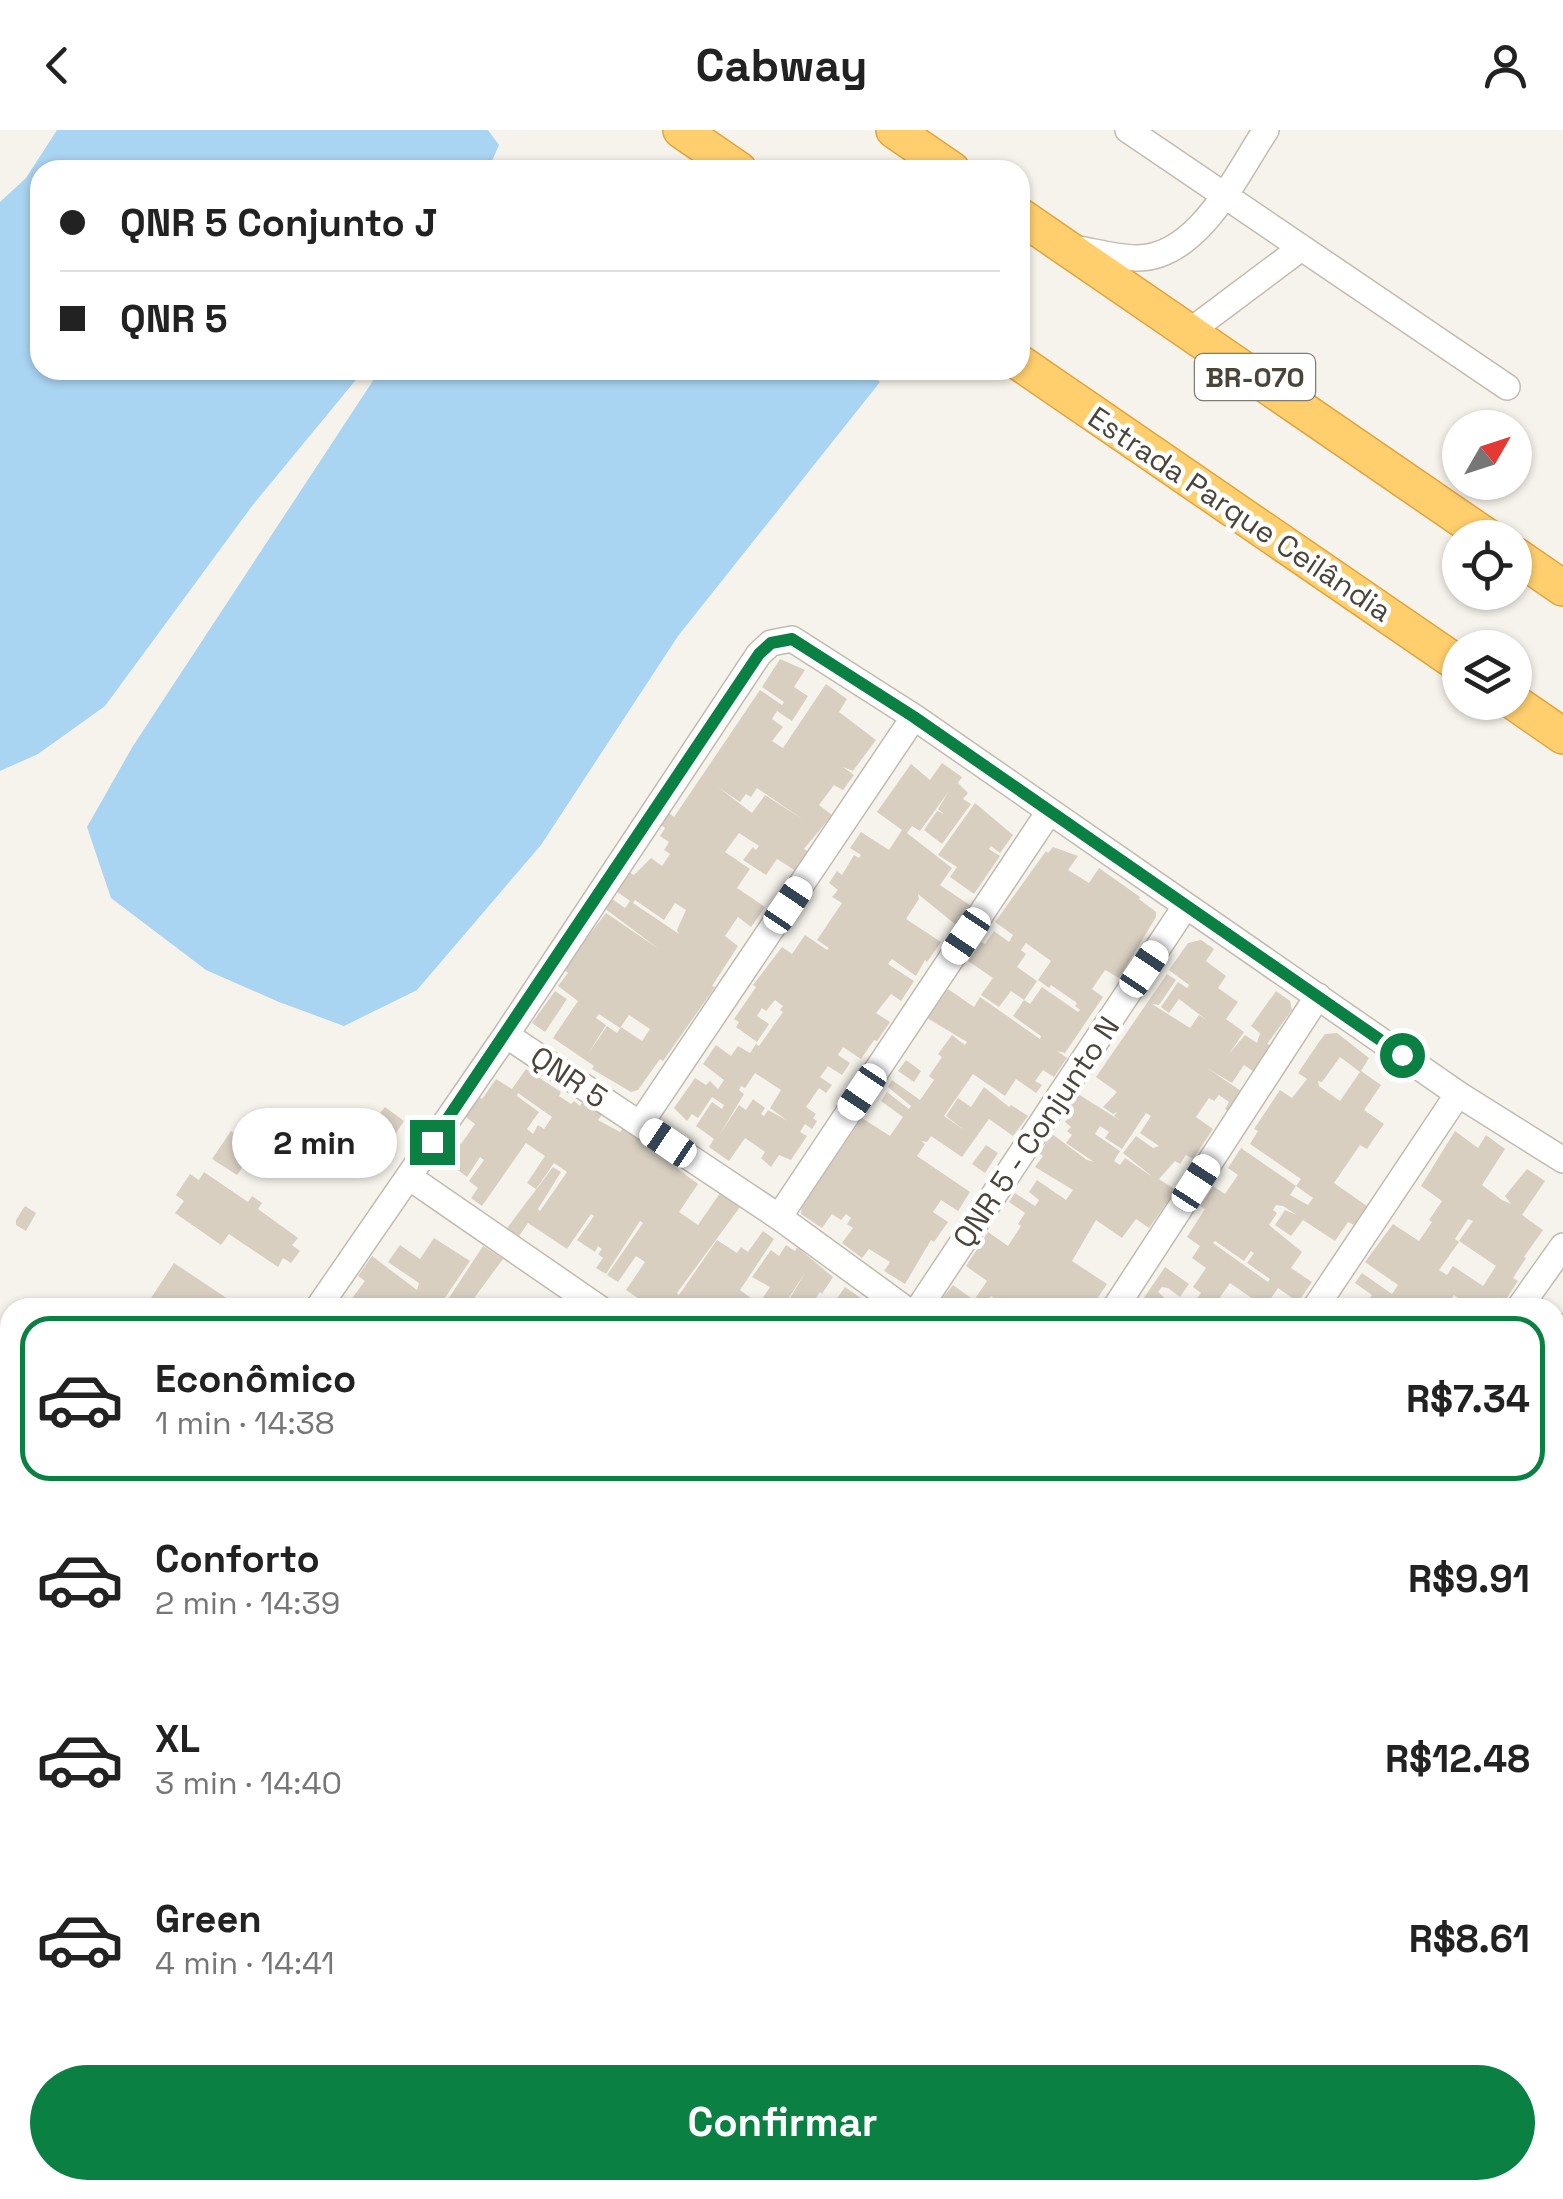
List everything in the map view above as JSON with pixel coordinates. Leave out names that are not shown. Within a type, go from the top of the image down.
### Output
[{"type":"highway","points":[[681,130],[724,160]]},
{"type":"highway","points":[[894,130],[938,160]]},
{"type":"highway","name":"BR-070","points":[[1030,223],[1464,520]]},
{"type":"highway","name":"Estrada Parque Ceilândia","points":[[1030,370],[1442,653]]},
{"type":"highway","points":[[1532,567],[1563,588]]},
{"type":"highway","points":[[1532,714],[1563,736]]},
{"type":"street","points":[[1128,130],[1507,388]]},
{"type":"street","points":[[1063,246],[1136,258],[1164,253],[1199,230],[1266,130]]},
{"type":"street","points":[[1188,332],[1301,248]]},
{"type":"street","points":[[506,1035],[759,654],[771,643],[792,639],[914,717],[1458,1094],[1563,1160]]},
{"type":"street","points":[[640,1124],[914,717]]},
{"type":"street","points":[[779,1217],[1049,812]]},
{"type":"street","name":"QNR 5 - Conjunto N","points":[[927,1298],[1185,907]]},
{"type":"street","points":[[1122,1298],[1318,996]]},
{"type":"street","name":"QNR 5","points":[[325,1298],[506,1035],[779,1217],[890,1298]]},
{"type":"street","points":[[1322,1298],[1458,1094]]},
{"type":"street","points":[[409,1177],[585,1298]]},
{"type":"street","points":[[1526,1298],[1563,1246]]},
{"type":"water","points":[[57,130],[488,130],[499,145],[492,160],[38,160]]},
{"type":"water","points":[[30,172],[30,380],[356,380],[252,506],[105,706],[38,754],[0,771],[0,202]]},
{"type":"water","points":[[373,380],[880,382],[678,636],[541,845],[417,990],[344,1026],[206,970],[111,898],[87,827],[133,746]]},
{"type":"building","points":[[780,659],[805,670],[794,687],[808,696],[792,721],[777,711],[772,719],[783,727],[772,741],[783,748],[826,684],[847,699],[839,712],[876,740],[853,771],[843,767],[854,775],[843,790],[834,785],[819,805],[832,815],[804,849],[809,852],[796,871],[777,859],[766,875],[743,860],[753,847],[756,850],[759,846],[739,833],[725,852],[750,869],[737,888],[765,907],[751,927],[738,917],[725,936],[738,946],[712,986],[715,987],[663,1061],[660,1059],[638,1090],[631,1092],[592,1069],[594,1066],[553,1038],[578,1001],[558,986],[568,973],[563,969],[606,913],[659,949],[604,908],[611,898],[625,908],[630,901],[616,891],[629,872],[634,875],[651,858],[662,866],[670,854],[664,850],[669,842],[660,836],[665,828],[661,825],[669,813],[674,817],[760,690],[782,705],[784,702],[762,687]],"holes":[[[718,787],[740,802],[746,794],[751,797],[757,788],[804,820],[765,795],[752,813]],[[635,900],[664,920],[675,903],[686,910],[677,930],[679,934],[633,903]],[[599,1014],[620,1028],[629,1015],[650,1029],[642,1041],[621,1027],[617,1033],[607,1026],[588,1054],[606,1025],[596,1018]]]},
{"type":"building","points":[[942,763],[962,777],[958,783],[968,793],[963,799],[971,804],[942,844],[924,830],[937,811],[944,814],[938,809],[949,791],[920,831],[912,826],[907,833],[952,868],[940,885],[971,906],[956,925],[918,894],[919,899],[906,919],[941,942],[916,976],[892,959],[888,964],[914,981],[901,1001],[891,994],[876,1013],[890,1022],[877,1041],[861,1059],[843,1047],[838,1055],[850,1063],[842,1075],[828,1066],[820,1077],[832,1085],[826,1093],[819,1088],[806,1107],[816,1114],[813,1118],[817,1121],[812,1129],[805,1124],[800,1132],[807,1136],[791,1160],[779,1155],[771,1167],[761,1158],[765,1152],[745,1138],[729,1161],[709,1147],[714,1139],[696,1126],[712,1102],[722,1109],[724,1105],[712,1097],[698,1118],[692,1114],[687,1121],[674,1108],[695,1078],[706,1085],[710,1081],[718,1089],[724,1080],[703,1064],[716,1045],[731,1056],[738,1046],[750,1053],[756,1044],[759,1046],[783,1012],[783,1006],[775,1000],[766,1011],[762,1008],[757,1016],[769,1024],[757,1042],[736,1027],[739,1022],[734,1019],[756,987],[753,985],[782,947],[792,954],[805,935],[829,948],[817,940],[842,903],[832,897],[838,890],[829,883],[837,871],[842,875],[854,855],[861,855],[850,848],[861,832],[889,850],[902,830],[877,812],[911,764],[930,780]],"holes":[[[755,1073],[781,1090],[770,1108],[788,1121],[768,1110],[764,1116],[761,1114],[765,1108],[753,1099],[746,1110],[739,1105],[720,1134],[744,1094],[739,1090],[741,1086],[745,1088]]]},
{"type":"building","points":[[975,803],[1013,835],[1000,853],[991,846],[989,849],[1000,856],[974,894],[950,877],[957,867],[938,855]]},
{"type":"building","points":[[1053,847],[1078,856],[1068,870],[1089,883],[1099,868],[1156,912],[1119,978],[1105,970],[1092,989],[1103,997],[1065,1053],[1057,1051],[1067,1058],[1054,1077],[1043,1070],[1035,1081],[1042,1085],[1036,1093],[1016,1079],[1005,1096],[973,1074],[944,1116],[964,1130],[946,1116],[958,1098],[971,1107],[984,1087],[1028,1116],[1013,1136],[989,1119],[962,1157],[931,1136],[927,1142],[921,1141],[925,1144],[917,1156],[970,1192],[958,1211],[941,1200],[933,1212],[948,1222],[934,1242],[931,1240],[905,1284],[884,1271],[890,1262],[869,1249],[862,1258],[842,1243],[853,1228],[847,1224],[851,1218],[846,1214],[841,1220],[832,1214],[822,1228],[801,1214],[802,1204],[833,1154],[836,1156],[862,1118],[890,1136],[903,1117],[881,1101],[887,1092],[909,1109],[911,1106],[888,1087],[892,1080],[920,1100],[934,1080],[929,1076],[942,1057],[938,1054],[952,1035],[965,1045],[967,1042],[927,1018],[948,989],[974,1007],[980,997],[1040,1039],[1013,1016],[1024,1000],[1011,991],[999,1007],[981,995],[993,978],[968,961],[994,931],[1009,942],[1013,935],[995,922],[1046,851]],"holes":[[[1026,943],[1051,961],[1038,980],[1077,1003],[1075,1006],[1080,1010],[1042,987],[1030,1004],[1024,1000],[1037,981],[1017,967],[1026,954],[1021,950]]]},
{"type":"building","points":[[1201,940],[1214,949],[1206,961],[1226,976],[1218,988],[1238,1002],[1226,1019],[1244,1032],[1229,1054],[1245,1035],[1257,1043],[1260,1033],[1251,1026],[1276,991],[1290,1001],[1292,1010],[1253,1071],[1244,1065],[1232,1083],[1207,1068],[1244,1093],[1230,1112],[1225,1109],[1229,1102],[1219,1095],[1214,1101],[1209,1098],[1196,1117],[1213,1129],[1193,1159],[1186,1155],[1180,1164],[1175,1161],[1159,1179],[1176,1190],[1149,1228],[1136,1219],[1122,1238],[1096,1220],[1072,1261],[1107,1284],[1098,1298],[975,1298],[987,1281],[966,1266],[988,1232],[1008,1246],[1025,1213],[1009,1202],[1015,1193],[1035,1206],[1039,1200],[1029,1192],[1037,1180],[1066,1200],[1073,1190],[1035,1167],[1052,1134],[1094,1162],[1066,1143],[1072,1135],[1067,1131],[1071,1127],[1065,1122],[1069,1116],[1065,1113],[1078,1094],[1121,1121],[1114,1116],[1117,1112],[1113,1114],[1103,1107],[1117,1092],[1096,1077],[1167,974],[1176,980],[1159,1005],[1152,1004],[1190,1028],[1199,1015],[1208,1021],[1179,999],[1169,1013],[1161,1007],[1178,982],[1187,988],[1189,985],[1169,970],[1188,943]],"holes":[[[1146,1113],[1151,1116],[1140,1133],[1159,1146],[1153,1148],[1136,1136],[1123,1153],[1154,1178],[1125,1158],[1120,1165],[1114,1161],[1120,1151],[1095,1134],[1100,1126],[1109,1132],[1105,1138],[1122,1149]]]},
{"type":"building","points":[[555,991],[567,999],[545,1032],[532,1023]]},
{"type":"building","points":[[1337,1033],[1369,1058],[1361,1071],[1381,1085],[1364,1110],[1384,1124],[1367,1149],[1360,1145],[1334,1183],[1367,1206],[1354,1225],[1348,1222],[1335,1241],[1303,1220],[1291,1236],[1275,1225],[1285,1210],[1297,1215],[1283,1206],[1276,1205],[1273,1210],[1277,1213],[1269,1225],[1302,1252],[1291,1268],[1312,1282],[1301,1298],[1292,1298],[1278,1288],[1271,1298],[1252,1298],[1230,1283],[1220,1298],[1197,1298],[1201,1293],[1193,1287],[1206,1268],[1192,1258],[1200,1246],[1187,1237],[1205,1209],[1200,1206],[1213,1186],[1225,1194],[1238,1175],[1228,1168],[1241,1148],[1296,1186],[1301,1179],[1250,1144],[1258,1131],[1254,1129],[1280,1090],[1292,1098],[1307,1079],[1298,1073],[1325,1034]],"holes":[[[1340,1057],[1360,1072],[1340,1101],[1319,1086],[1318,1081],[1322,1082]],[[1296,1186],[1313,1198],[1308,1205],[1290,1195]],[[1213,1243],[1244,1261],[1251,1251],[1254,1253],[1247,1263],[1270,1279],[1268,1282]]]},
{"type":"building","points":[[906,1060],[921,1071],[914,1082],[898,1071]]},
{"type":"building","points":[[526,1069],[561,1092],[559,1096],[571,1104],[574,1101],[580,1106],[583,1101],[603,1114],[598,1120],[620,1132],[623,1128],[698,1184],[679,1212],[698,1225],[720,1193],[740,1207],[677,1293],[717,1240],[737,1253],[741,1247],[748,1252],[763,1231],[774,1239],[740,1290],[751,1298],[638,1298],[626,1290],[645,1262],[636,1256],[618,1282],[607,1275],[643,1223],[640,1221],[606,1274],[596,1268],[603,1258],[598,1254],[602,1249],[598,1246],[595,1252],[577,1240],[594,1216],[591,1214],[567,1249],[528,1223],[519,1236],[507,1228],[553,1167],[561,1172],[540,1211],[567,1172],[554,1163],[536,1189],[527,1183],[545,1156],[526,1143],[482,1206],[471,1198],[478,1188],[469,1181],[484,1160],[480,1157],[467,1177],[441,1157],[454,1140],[461,1144],[475,1124],[463,1115],[476,1094],[482,1099],[496,1079],[512,1089]],"holes":[[[518,1093],[552,1117],[544,1129],[538,1125],[533,1134],[527,1129],[539,1112]]]},
{"type":"building","points":[[385,1107],[404,1121],[396,1133],[376,1118]]},
{"type":"building","points":[[231,1131],[255,1148],[237,1175],[212,1159]]},
{"type":"building","points":[[1455,1131],[1478,1148],[1486,1135],[1505,1149],[1482,1185],[1502,1200],[1511,1204],[1505,1196],[1527,1169],[1545,1181],[1522,1215],[1543,1230],[1524,1257],[1513,1278],[1518,1281],[1507,1298],[1370,1298],[1372,1295],[1355,1283],[1362,1273],[1392,1294],[1398,1285],[1365,1262],[1393,1224],[1419,1241],[1442,1201],[1421,1186]],"holes":[[[1468,1219],[1473,1221],[1459,1241],[1496,1266],[1483,1286],[1453,1266],[1447,1275],[1439,1270],[1459,1242],[1455,1239]]]},
{"type":"building","points":[[986,1145],[998,1153],[985,1173],[972,1164]]},
{"type":"building","points":[[204,1172],[248,1202],[252,1196],[262,1203],[258,1209],[298,1238],[292,1245],[300,1251],[291,1263],[283,1258],[278,1267],[229,1234],[221,1245],[175,1213],[184,1201],[176,1195],[190,1174],[199,1180]]},
{"type":"building","points":[[25,1206],[36,1213],[26,1231],[16,1225]]},
{"type":"building","points":[[434,1238],[470,1261],[445,1298],[352,1298],[365,1281],[358,1276],[372,1256],[417,1290],[419,1283],[388,1262],[400,1245],[420,1259]]},
{"type":"building","points":[[786,1245],[795,1251],[797,1247],[833,1277],[816,1298],[790,1298],[805,1273],[789,1298],[763,1298],[770,1287],[752,1277],[771,1250],[779,1256]]},
{"type":"building","points":[[483,1246],[503,1259],[474,1298],[449,1298]]},
{"type":"building","points":[[174,1263],[226,1298],[151,1298]]},
{"type":"building","points":[[1165,1267],[1189,1284],[1180,1297],[1162,1287],[1158,1292],[1165,1298],[1144,1298]]},
{"type":"building","points":[[953,1285],[971,1298],[943,1298]]},
{"type":"building","points":[[845,1287],[861,1298],[837,1298]]},
{"type":"route","points":[[432,1142],[759,654],[771,643],[792,639],[914,717],[1402,1055]]}]
